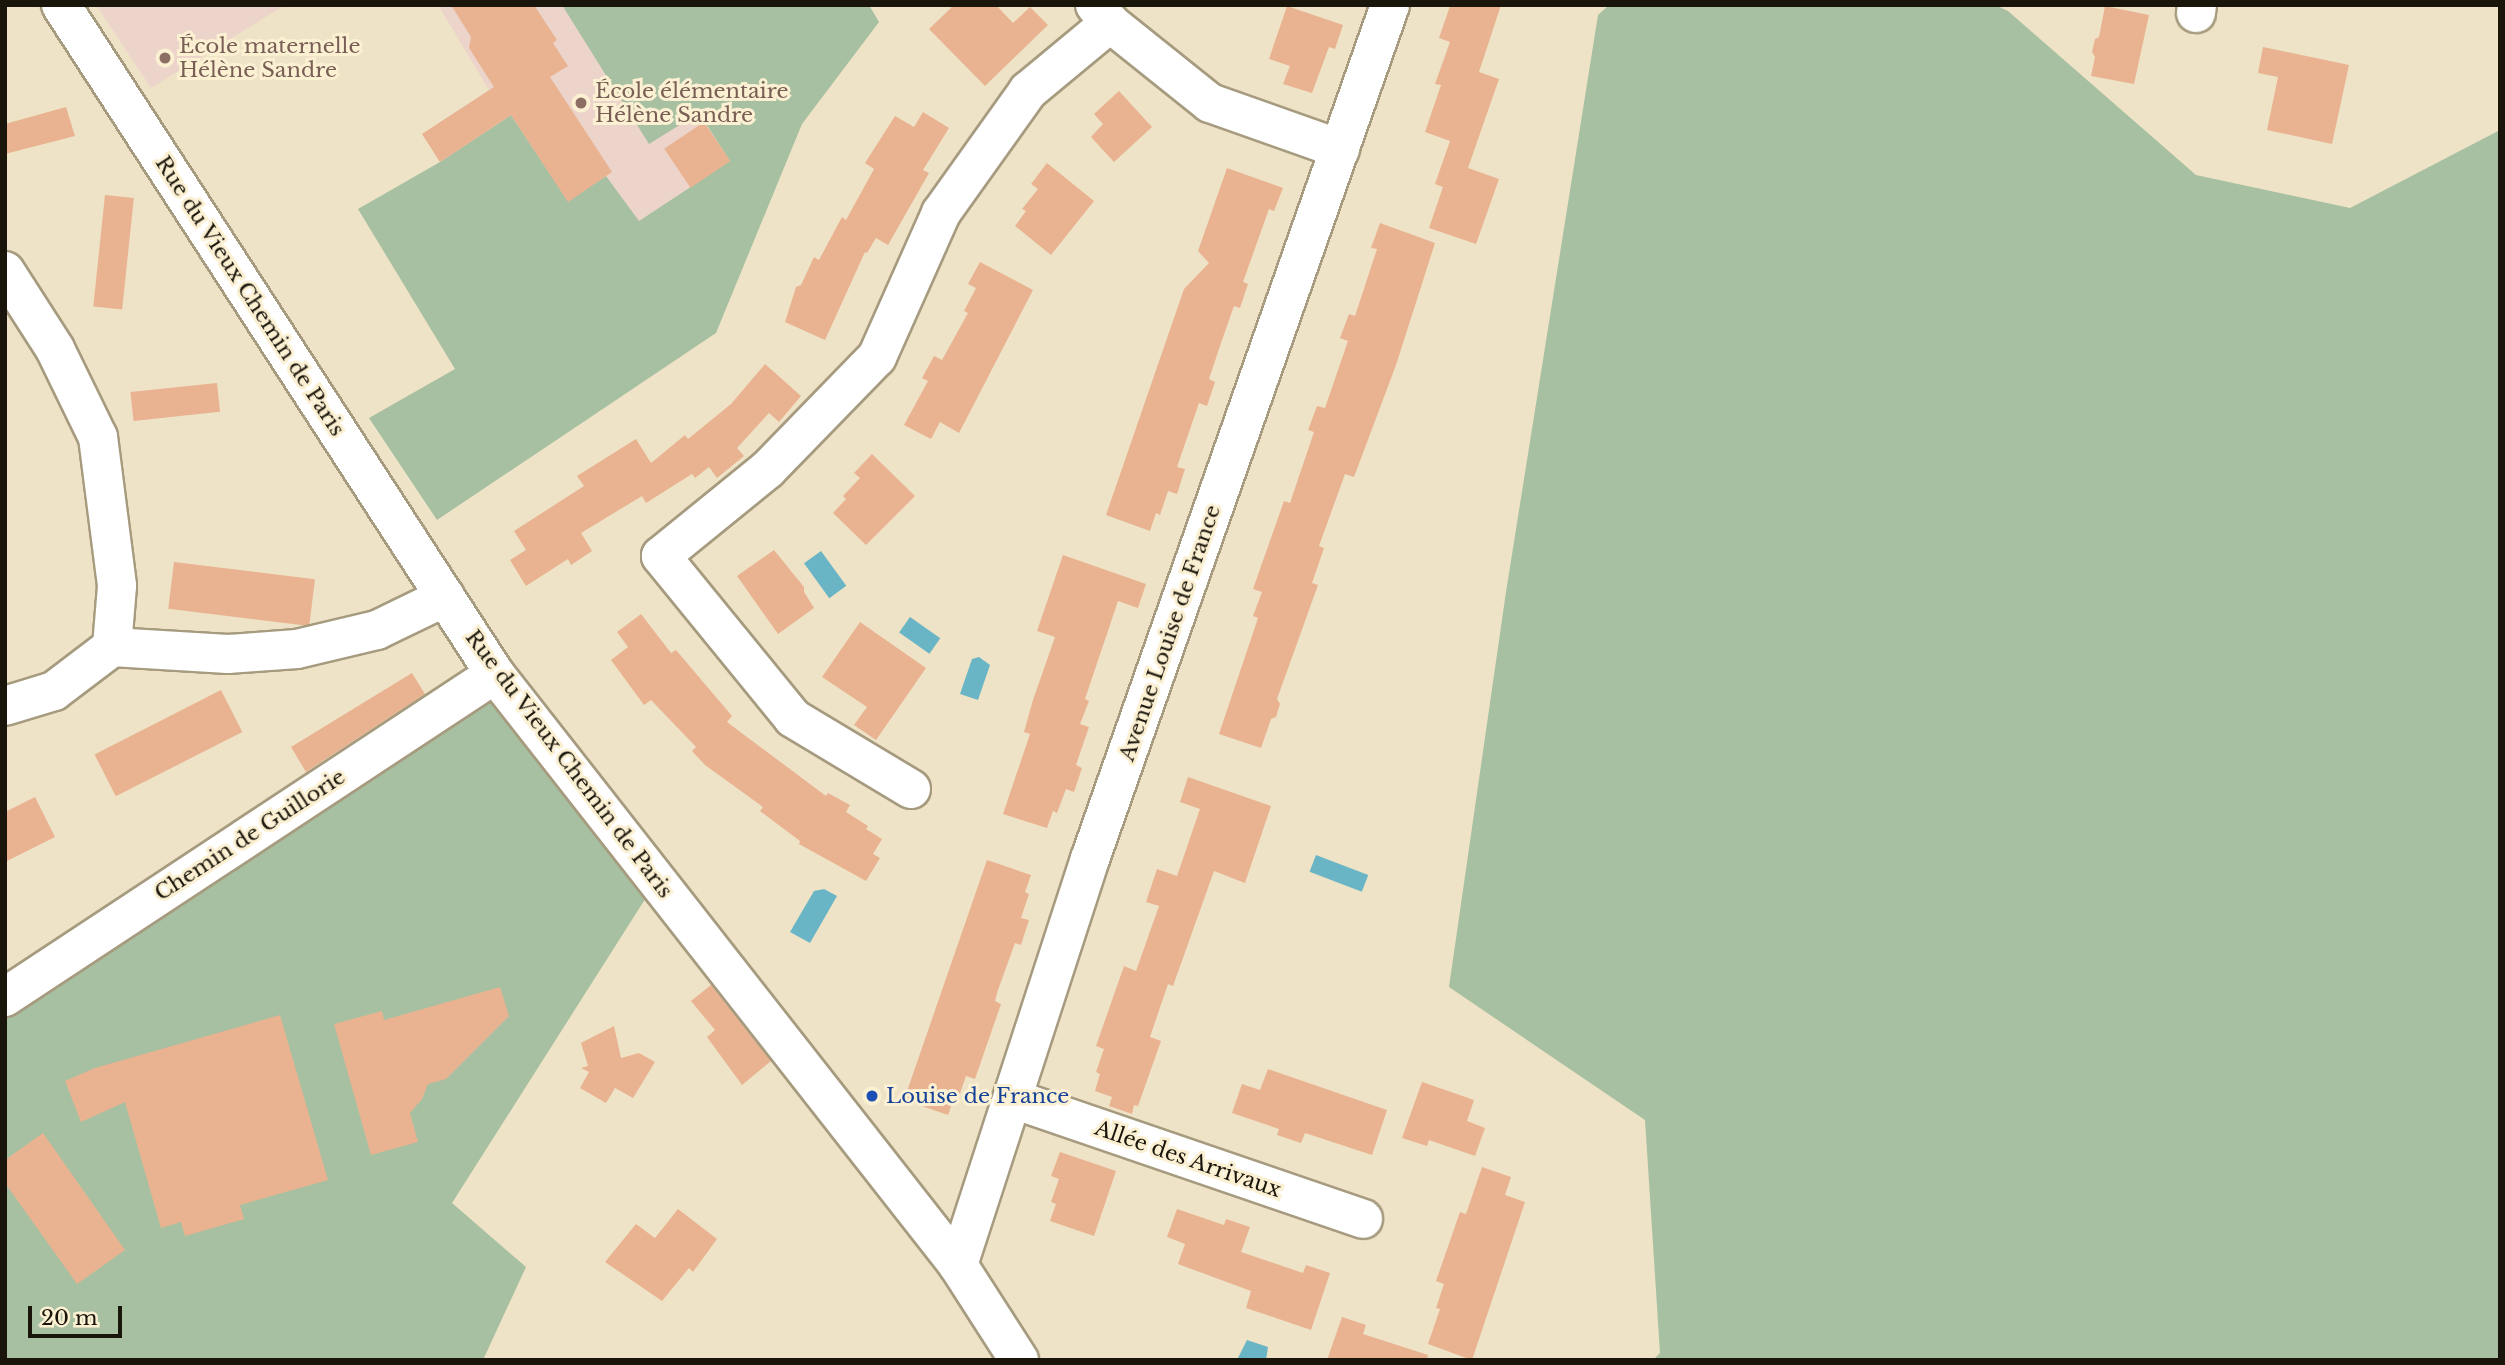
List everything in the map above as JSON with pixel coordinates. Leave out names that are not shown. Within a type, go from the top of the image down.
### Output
[{"type":"street","name":"Rue du Vieux Chemin de Paris","points":[[61,5],[495,674],[958,1265],[1019,1360]]},
{"type":"street","name":"Avenue Louise de France","points":[[958,1265],[1094,846],[1390,5]]},
{"type":"street","points":[[911,789],[793,718],[661,556],[768,469],[877,357],[941,213],[1028,91],[1102,14],[1210,103],[1340,149]]},
{"type":"street","points":[[5,271],[55,349],[98,437],[117,586],[111,647]]},
{"type":"street","points":[[5,706],[54,691],[111,647],[228,654],[297,649],[377,630],[445,597]]},
{"type":"street","name":"Chemin de Guillorie","points":[[5,997],[495,674]]},
{"type":"street","name":"Allée des Arrivaux","points":[[1013,1099],[1363,1219]]},
{"type":"shaded area","name":"École maternelle Hélène Sandre","points":[[96,5],[285,5],[151,88]]},
{"type":"shaded area","name":"École élémentaire Hélène Sandre","points":[[438,5],[630,5],[730,161],[639,221],[568,202],[511,115],[440,162],[422,134],[489,90]]},
{"type":"green space","points":[[562,5],[869,5],[879,22],[802,124],[716,333],[437,520],[369,418],[455,369],[358,209],[440,162],[511,115],[568,201],[606,176],[639,221],[730,161],[699,113],[649,144]]},
{"type":"green space","points":[[1609,5],[1995,5],[2008,11],[2196,175],[2350,208],[2500,130],[2500,1360],[1653,1360],[1660,1353],[1645,1120],[1449,987],[1506,592],[1598,15]]},
{"type":"green space","points":[[493,700],[649,893],[452,1203],[526,1267],[483,1360],[5,1360],[5,1016]]},
{"type":"water","points":[[821,551],[846,586],[829,598],[804,563]]},
{"type":"water","points":[[910,617],[940,638],[929,654],[899,633]]},
{"type":"water","points":[[979,657],[990,665],[978,700],[960,694],[972,659]]},
{"type":"water","points":[[1316,855],[1368,875],[1362,892],[1310,872]]},
{"type":"water","points":[[824,889],[837,896],[810,943],[790,932],[814,891]]},
{"type":"water","points":[[1247,1340],[1268,1347],[1266,1360],[1237,1360]]},
{"type":"building","points":[[451,5],[534,5],[557,40],[553,43],[568,66],[550,77],[612,172],[568,202],[511,115],[440,162],[422,134],[494,87],[469,48],[471,37]]},
{"type":"building","points":[[954,5],[996,5],[1013,23],[1030,7],[1048,25],[985,86],[929,29]]},
{"type":"building","points":[[1501,5],[1479,72],[1499,79],[1468,168],[1499,179],[1476,244],[1429,228],[1443,187],[1435,184],[1450,141],[1425,132],[1441,85],[1435,84],[1450,42],[1439,38],[1450,6]]},
{"type":"building","points":[[1287,6],[1343,25],[1335,49],[1329,47],[1312,93],[1283,84],[1290,66],[1269,59]]},
{"type":"building","points":[[2105,6],[2149,15],[2134,84],[2091,76],[2095,57],[2092,52],[2095,39],[2099,37]]},
{"type":"building","points":[[2263,47],[2349,65],[2332,144],[2267,130],[2278,77],[2258,73]]},
{"type":"building","points":[[1119,91],[1152,127],[1114,162],[1091,137],[1103,124],[1094,114]]},
{"type":"building","points":[[66,107],[75,136],[5,154],[5,124]]},
{"type":"building","points":[[923,112],[949,128],[923,170],[929,173],[888,245],[876,238],[867,253],[865,252],[825,340],[785,322],[796,287],[801,285],[814,257],[819,260],[842,217],[846,220],[874,169],[865,163],[895,116],[914,127]]},
{"type":"building","points":[[704,122],[730,161],[690,188],[664,149]]},
{"type":"building","points":[[1047,163],[1094,201],[1051,255],[1015,226],[1026,211],[1022,209],[1038,189],[1031,184]]},
{"type":"building","points":[[1227,168],[1283,188],[1274,211],[1269,209],[1243,282],[1248,284],[1240,308],[1234,306],[1222,340],[1209,379],[1215,382],[1207,406],[1199,403],[1177,467],[1185,469],[1177,494],[1168,491],[1160,515],[1156,513],[1150,531],[1106,515],[1184,289],[1209,263],[1198,251]]},
{"type":"building","points":[[105,195],[134,198],[122,309],[93,306]]},
{"type":"building","points":[[1380,223],[1435,243],[1396,365],[1354,477],[1345,474],[1319,546],[1324,548],[1312,583],[1318,585],[1277,699],[1280,704],[1276,717],[1271,719],[1261,748],[1219,734],[1258,618],[1253,616],[1262,592],[1253,589],[1284,501],[1290,503],[1314,432],[1308,430],[1317,406],[1325,408],[1348,341],[1340,338],[1349,314],[1355,316],[1377,249],[1371,248]]},
{"type":"building","points":[[980,262],[1033,290],[959,433],[940,422],[931,439],[904,425],[928,381],[922,378],[934,356],[942,360],[968,313],[964,311],[976,288],[968,284]]},
{"type":"building","points":[[765,364],[801,396],[779,422],[769,413],[737,448],[744,456],[717,478],[709,467],[695,478],[692,474],[646,503],[642,496],[581,533],[592,551],[571,565],[568,559],[526,586],[510,560],[526,550],[514,531],[584,486],[577,476],[636,439],[651,463],[685,435],[688,439],[731,404]]},
{"type":"building","points":[[217,383],[220,412],[134,421],[130,392]]},
{"type":"building","points":[[872,454],[915,496],[866,545],[833,513],[846,499],[843,496],[860,478],[854,473]]},
{"type":"building","points":[[774,550],[804,587],[804,592],[814,608],[778,634],[737,576]]},
{"type":"building","points":[[1063,555],[1146,584],[1138,608],[1118,601],[1085,699],[1089,701],[1080,724],[1089,727],[1076,765],[1082,768],[1074,792],[1066,789],[1057,813],[1053,811],[1047,828],[1003,814],[1030,734],[1024,732],[1055,637],[1037,631]]},
{"type":"building","points":[[174,562],[315,579],[309,626],[168,609]]},
{"type":"building","points":[[641,614],[671,653],[676,650],[732,716],[727,722],[826,796],[828,793],[850,805],[846,812],[882,839],[873,854],[880,858],[866,881],[799,844],[800,841],[760,811],[763,807],[705,765],[692,751],[696,747],[651,700],[644,705],[611,660],[628,647],[617,632]]},
{"type":"building","points":[[860,622],[926,668],[876,740],[854,725],[867,707],[822,677]]},
{"type":"building","points":[[412,673],[425,694],[306,772],[291,747]]},
{"type":"building","points":[[221,690],[242,732],[116,796],[94,754]]},
{"type":"building","points":[[1188,777],[1271,806],[1245,883],[1214,871],[1173,986],[1168,984],[1150,1037],[1161,1041],[1138,1106],[1134,1105],[1132,1114],[1109,1106],[1112,1097],[1095,1091],[1100,1074],[1096,1072],[1104,1049],[1096,1046],[1124,966],[1136,971],[1159,906],[1146,902],[1157,869],[1177,876],[1200,809],[1180,802]]},
{"type":"building","points":[[35,797],[55,837],[5,862],[5,812]]},
{"type":"building","points":[[987,860],[1031,875],[1025,892],[1029,894],[1021,918],[1029,920],[1021,945],[1015,943],[998,990],[995,1001],[1001,1004],[975,1079],[966,1076],[958,1099],[954,1098],[948,1115],[904,1100]]},
{"type":"building","points":[[711,985],[771,1061],[742,1085],[707,1037],[715,1030],[691,1001]]},
{"type":"building","points":[[500,987],[509,1016],[446,1079],[428,1084],[422,1099],[410,1113],[418,1142],[371,1155],[334,1024],[382,1011],[384,1020]]},
{"type":"building","points":[[280,1015],[328,1180],[240,1205],[244,1219],[185,1236],[181,1222],[161,1228],[125,1102],[81,1122],[65,1081],[95,1068]]},
{"type":"building","points":[[614,1026],[621,1058],[639,1053],[655,1062],[633,1098],[615,1088],[606,1103],[580,1088],[589,1072],[581,1068],[588,1066],[581,1043]]},
{"type":"building","points":[[1268,1069],[1387,1110],[1372,1155],[1305,1133],[1301,1143],[1277,1135],[1279,1129],[1232,1113],[1242,1084],[1260,1090]]},
{"type":"building","points":[[1422,1082],[1474,1100],[1467,1121],[1485,1128],[1475,1156],[1429,1140],[1427,1146],[1402,1138]]},
{"type":"building","points":[[43,1133],[125,1250],[77,1284],[5,1183],[5,1160]]},
{"type":"building","points":[[1060,1152],[1116,1171],[1094,1236],[1050,1221],[1056,1204],[1051,1202],[1059,1179],[1051,1176]]},
{"type":"building","points":[[1482,1167],[1511,1177],[1505,1195],[1525,1202],[1472,1360],[1428,1344],[1440,1309],[1436,1308],[1444,1284],[1436,1281],[1460,1212],[1466,1214]]},
{"type":"building","points":[[678,1209],[717,1239],[693,1272],[689,1268],[662,1301],[605,1262],[636,1224],[655,1238]]},
{"type":"building","points":[[1177,1209],[1224,1225],[1226,1219],[1250,1227],[1241,1252],[1303,1273],[1306,1265],[1330,1273],[1311,1330],[1246,1308],[1251,1291],[1178,1264],[1185,1244],[1167,1237]]},
{"type":"building","points":[[1342,1317],[1366,1325],[1363,1334],[1428,1355],[1427,1360],[1327,1360]]},
{"type":"place","name":"École maternelle Hélène Sandre","points":[[165,58]]},
{"type":"place","name":"École élémentaire Hélène Sandre","points":[[581,103]]},
{"type":"place","name":"Louise de France","points":[[872,1096]]}]
